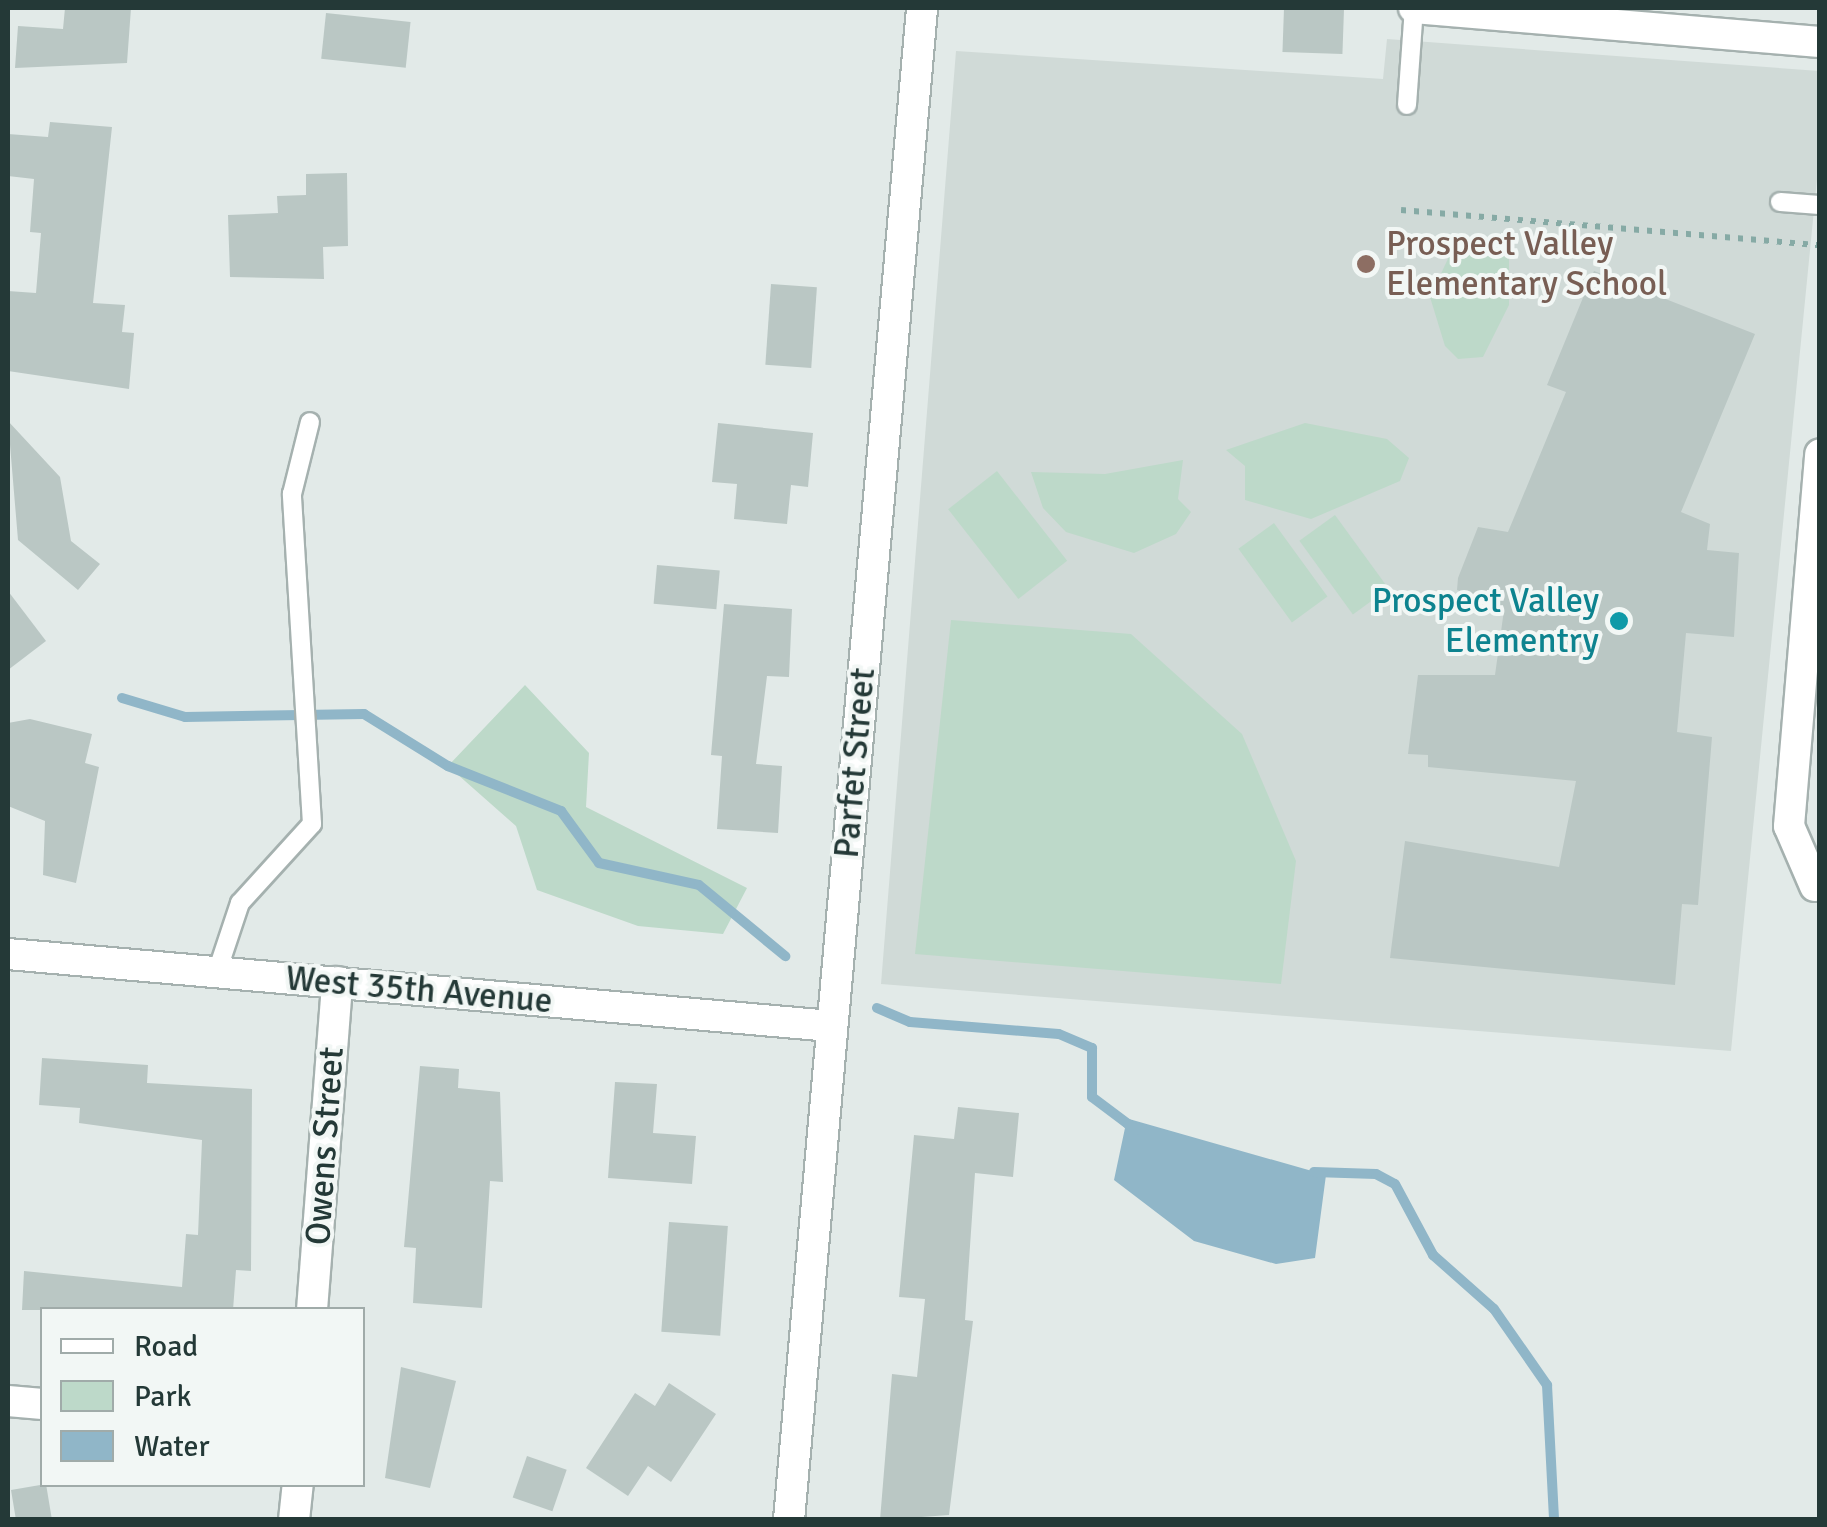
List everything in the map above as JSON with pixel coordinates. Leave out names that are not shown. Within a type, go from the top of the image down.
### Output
[{"type":"street","name":"Parfet Street","points":[[789,1520],[922,8]]},
{"type":"street","points":[[1414,8],[1820,42]]},
{"type":"street","points":[[1815,886],[1788,826],[1820,454]]},
{"type":"street","name":"West 35th Avenue","points":[[8,954],[831,1026]]},
{"type":"street","name":"Owens Street","points":[[312,1307],[337,982]]},
{"type":"street","points":[[8,1401],[40,1404]]},
{"type":"street","points":[[294,1520],[298,1487]]},
{"type":"lane","points":[[1407,106],[1414,8]]},
{"type":"lane","points":[[1780,202],[1820,204]]},
{"type":"lane","points":[[217,972],[240,903],[312,824],[311,734],[292,494],[310,422]]},
{"type":"path","points":[[1401,210],[1820,245]]},
{"type":"shaded area","points":[[1387,39],[1819,71],[1819,159],[1731,1051],[881,984],[956,51],[1383,79]]},
{"type":"green space","points":[[1485,240],[1509,255],[1509,305],[1483,357],[1458,359],[1445,346],[1430,297],[1454,246]]},
{"type":"green space","points":[[1305,423],[1387,439],[1409,458],[1400,481],[1311,519],[1245,500],[1245,466],[1226,450]]},
{"type":"green space","points":[[1183,460],[1178,499],[1191,512],[1176,534],[1134,553],[1066,532],[1043,508],[1031,472],[1105,474]]},
{"type":"green space","points":[[997,471],[1067,561],[1018,599],[948,509]]},
{"type":"green space","points":[[1335,515],[1388,589],[1353,614],[1299,541]]},
{"type":"green space","points":[[1274,523],[1327,597],[1292,622],[1238,549]]},
{"type":"green space","points":[[951,620],[1131,634],[1242,734],[1296,861],[1281,984],[915,954]]},
{"type":"green space","points":[[525,685],[589,753],[586,807],[747,888],[723,934],[638,926],[537,890],[516,826],[448,766]]},
{"type":"water","points":[[1108,1113],[1326,1175],[1315,1258],[1276,1264],[1194,1241],[1114,1180],[1125,1128]]},
{"type":"building","points":[[65,8],[131,8],[127,63],[15,68],[18,26],[63,29]]},
{"type":"building","points":[[1284,8],[1344,10],[1342,54],[1282,52]]},
{"type":"building","points":[[326,13],[411,22],[406,68],[321,59]]},
{"type":"building","points":[[50,122],[112,127],[93,303],[125,305],[122,332],[134,333],[129,389],[8,371],[8,291],[36,293],[41,233],[30,232],[34,179],[8,176],[8,134],[48,137]]},
{"type":"building","points":[[347,173],[348,246],[323,247],[324,279],[230,277],[228,215],[278,213],[277,196],[306,195],[306,174]]},
{"type":"building","name":"Prospect Valley Elementry","points":[[1594,271],[1755,334],[1681,512],[1710,524],[1707,550],[1739,553],[1734,637],[1686,633],[1677,732],[1712,737],[1698,905],[1682,904],[1675,985],[1390,958],[1405,841],[1559,867],[1576,781],[1428,767],[1428,755],[1408,754],[1418,675],[1495,675],[1504,610],[1457,590],[1458,578],[1478,527],[1508,532],[1566,392],[1547,385]]},
{"type":"building","points":[[771,284],[817,287],[811,368],[765,365]]},
{"type":"building","points":[[8,421],[60,477],[71,541],[100,564],[78,590],[18,540]]},
{"type":"building","points":[[718,423],[813,433],[808,487],[791,485],[787,524],[734,519],[737,484],[712,482]]},
{"type":"building","points":[[657,565],[720,570],[716,609],[654,604]]},
{"type":"building","points":[[8,591],[46,641],[8,670]]},
{"type":"building","points":[[724,604],[792,609],[789,677],[767,676],[756,764],[782,766],[778,833],[717,829],[722,756],[711,755]]},
{"type":"building","points":[[30,719],[92,734],[85,763],[99,767],[76,883],[43,875],[45,821],[8,806],[8,723]]},
{"type":"building","points":[[42,1058],[148,1065],[147,1083],[252,1089],[251,1271],[236,1270],[233,1307],[22,1310],[24,1271],[182,1287],[186,1234],[198,1235],[202,1140],[79,1123],[80,1108],[39,1105]]},
{"type":"building","points":[[420,1066],[459,1069],[458,1088],[500,1092],[503,1182],[490,1181],[482,1308],[413,1303],[416,1248],[404,1247]]},
{"type":"building","points":[[615,1082],[657,1084],[653,1133],[696,1136],[692,1184],[608,1178]]},
{"type":"building","points":[[958,1107],[1019,1113],[1013,1177],[975,1173],[965,1320],[973,1321],[949,1515],[880,1520],[892,1374],[917,1377],[925,1299],[899,1297],[914,1135],[954,1139]]},
{"type":"building","points":[[669,1222],[728,1226],[720,1336],[661,1332]]},
{"type":"building","points":[[401,1367],[456,1381],[430,1488],[385,1478]]},
{"type":"building","points":[[669,1383],[716,1414],[671,1482],[648,1466],[628,1496],[586,1468],[635,1393],[655,1406]]},
{"type":"building","points":[[527,1456],[567,1470],[552,1511],[513,1498]]},
{"type":"building","points":[[46,1487],[52,1520],[16,1520],[11,1490]]},
{"type":"waterway","points":[[122,698],[185,717],[364,714],[448,766],[561,811],[599,863],[699,885],[785,956]]},
{"type":"waterway","points":[[877,1008],[910,1022],[1059,1034],[1092,1048],[1092,1097],[1136,1130]]},
{"type":"waterway","points":[[1314,1172],[1376,1174],[1395,1184],[1433,1255],[1494,1309],[1547,1385],[1554,1520]]},
{"type":"place","name":"Prospect Valley Elementary School","points":[[1366,264]]},
{"type":"place","name":"Prospect Valley Elementry","points":[[1619,621]]}]
